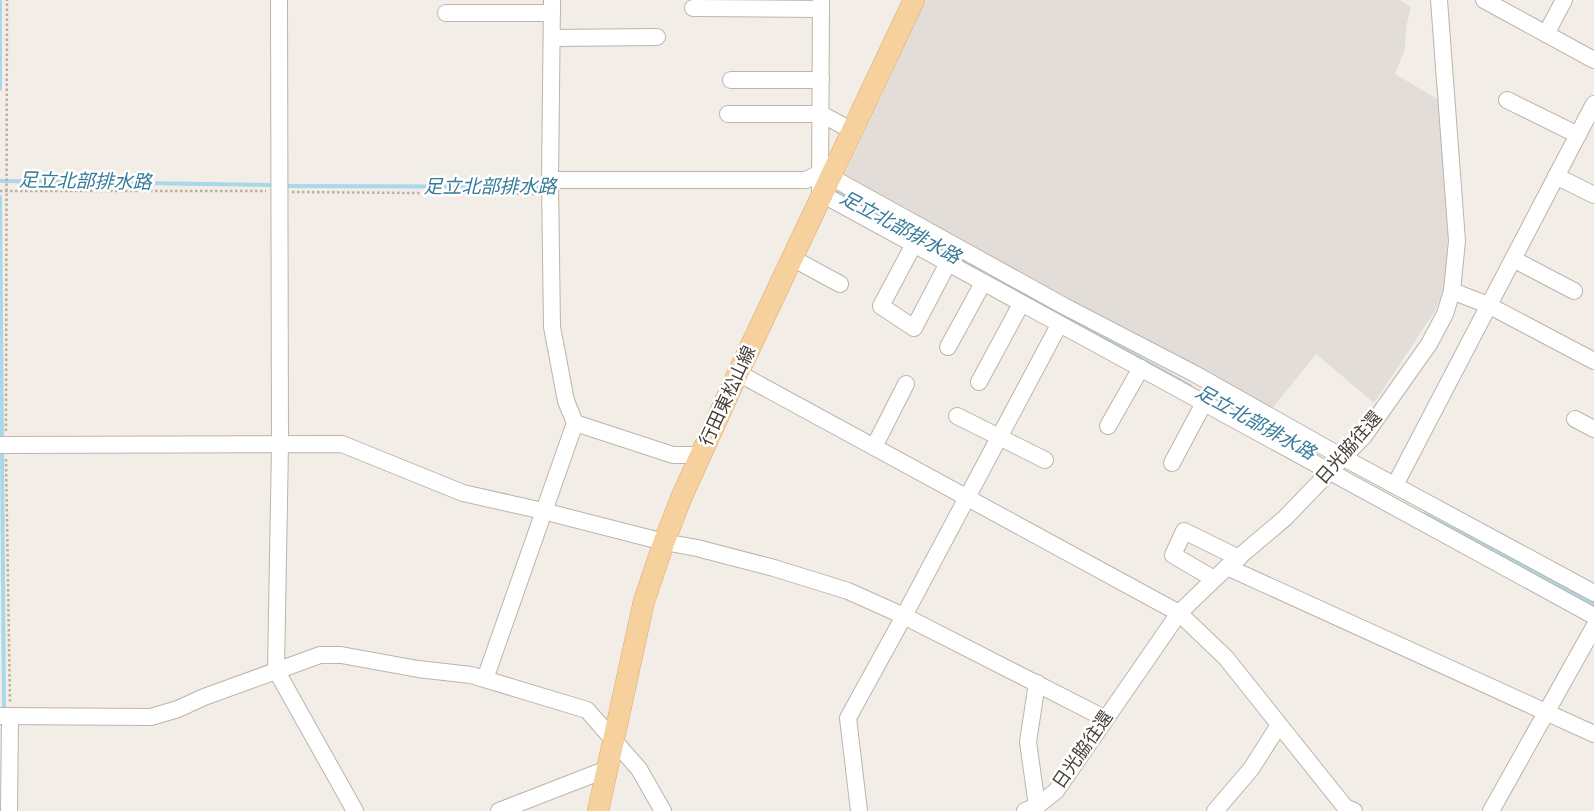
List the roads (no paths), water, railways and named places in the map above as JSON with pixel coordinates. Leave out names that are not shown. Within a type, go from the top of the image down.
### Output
[{"type":"main road","name":"行田東松山線","points":[[598,811],[644,601],[664,542],[701,455],[825,182],[853,131],[914,0]]},
{"type":"street","points":[[279,0],[280,445],[276,670],[355,811]]},
{"type":"street","name":"日光脇往還","points":[[1041,807],[1056,791],[1180,613],[1214,579],[1285,518],[1364,436],[1429,344],[1445,314],[1452,291],[1457,241],[1439,0]]},
{"type":"street","points":[[1484,0],[1594,60]]},
{"type":"street","points":[[1546,34],[1564,0]]},
{"type":"street","points":[[693,8],[821,4],[821,114],[825,182]]},
{"type":"street","points":[[446,14],[552,6],[552,328],[566,401],[575,423],[485,679]]},
{"type":"street","points":[[552,38],[657,37]]},
{"type":"street","points":[[731,80],[821,80]]},
{"type":"street","points":[[1507,100],[1578,134]]},
{"type":"street","points":[[1395,485],[1594,104]]},
{"type":"street","points":[[728,114],[821,114],[853,131]]},
{"type":"street","points":[[1556,176],[1594,195]]},
{"type":"street","points":[[551,187],[806,180],[825,182],[1195,374],[1344,458],[1594,593]]},
{"type":"street","points":[[825,182],[914,244],[983,283],[1594,616]]},
{"type":"street","points":[[914,244],[881,306],[914,328],[948,263]]},
{"type":"street","points":[[792,258],[840,284]]},
{"type":"street","points":[[1513,259],[1574,291]]},
{"type":"street","points":[[948,347],[983,283]]},
{"type":"street","points":[[1452,291],[1488,305],[1594,361]]},
{"type":"street","points":[[979,382],[1021,304]]},
{"type":"street","points":[[859,811],[848,718],[1059,325]]},
{"type":"street","points":[[1108,426],[1141,368]]},
{"type":"street","points":[[738,373],[1180,613],[1226,658],[1345,807],[1354,811]]},
{"type":"street","points":[[874,447],[906,384]]},
{"type":"street","points":[[1172,463],[1204,403]]},
{"type":"street","points":[[957,416],[1045,460]]},
{"type":"street","points":[[1575,419],[1594,429]]},
{"type":"street","points":[[575,423],[673,455],[701,455]]},
{"type":"street","points":[[3,445],[342,444],[463,493],[664,542],[697,548],[848,591],[904,616],[1106,719]]},
{"type":"street","points":[[1214,579],[1173,555],[1184,531],[1233,562],[1594,734]]},
{"type":"street","points":[[1491,811],[1594,627]]},
{"type":"street","points":[[9,811],[5,716],[151,717],[178,709],[276,670],[320,655],[341,655],[485,679],[587,710],[639,769],[663,811]]},
{"type":"street","points":[[1037,683],[1028,742],[1041,807]]},
{"type":"street","points":[[1215,811],[1251,769],[1279,725]]},
{"type":"street","points":[[499,811],[607,769]]},
{"type":"waterway","name":"足立北部排水路","points":[[0,0],[0,89]]},
{"type":"waterway","name":"足立北部排水路","points":[[0,181],[275,185]]},
{"type":"waterway","name":"足立北部排水路","points":[[285,186],[545,187]]},
{"type":"waterway","name":"足立北部排水路","points":[[832,192],[841,193],[1190,386]]},
{"type":"waterway","name":"足立北部排水路","points":[[0,197],[2,440]]},
{"type":"waterway","name":"足立北部排水路","points":[[2,449],[4,712]]},
{"type":"waterway","name":"足立北部排水路","points":[[1424,514],[1594,604]]}]
